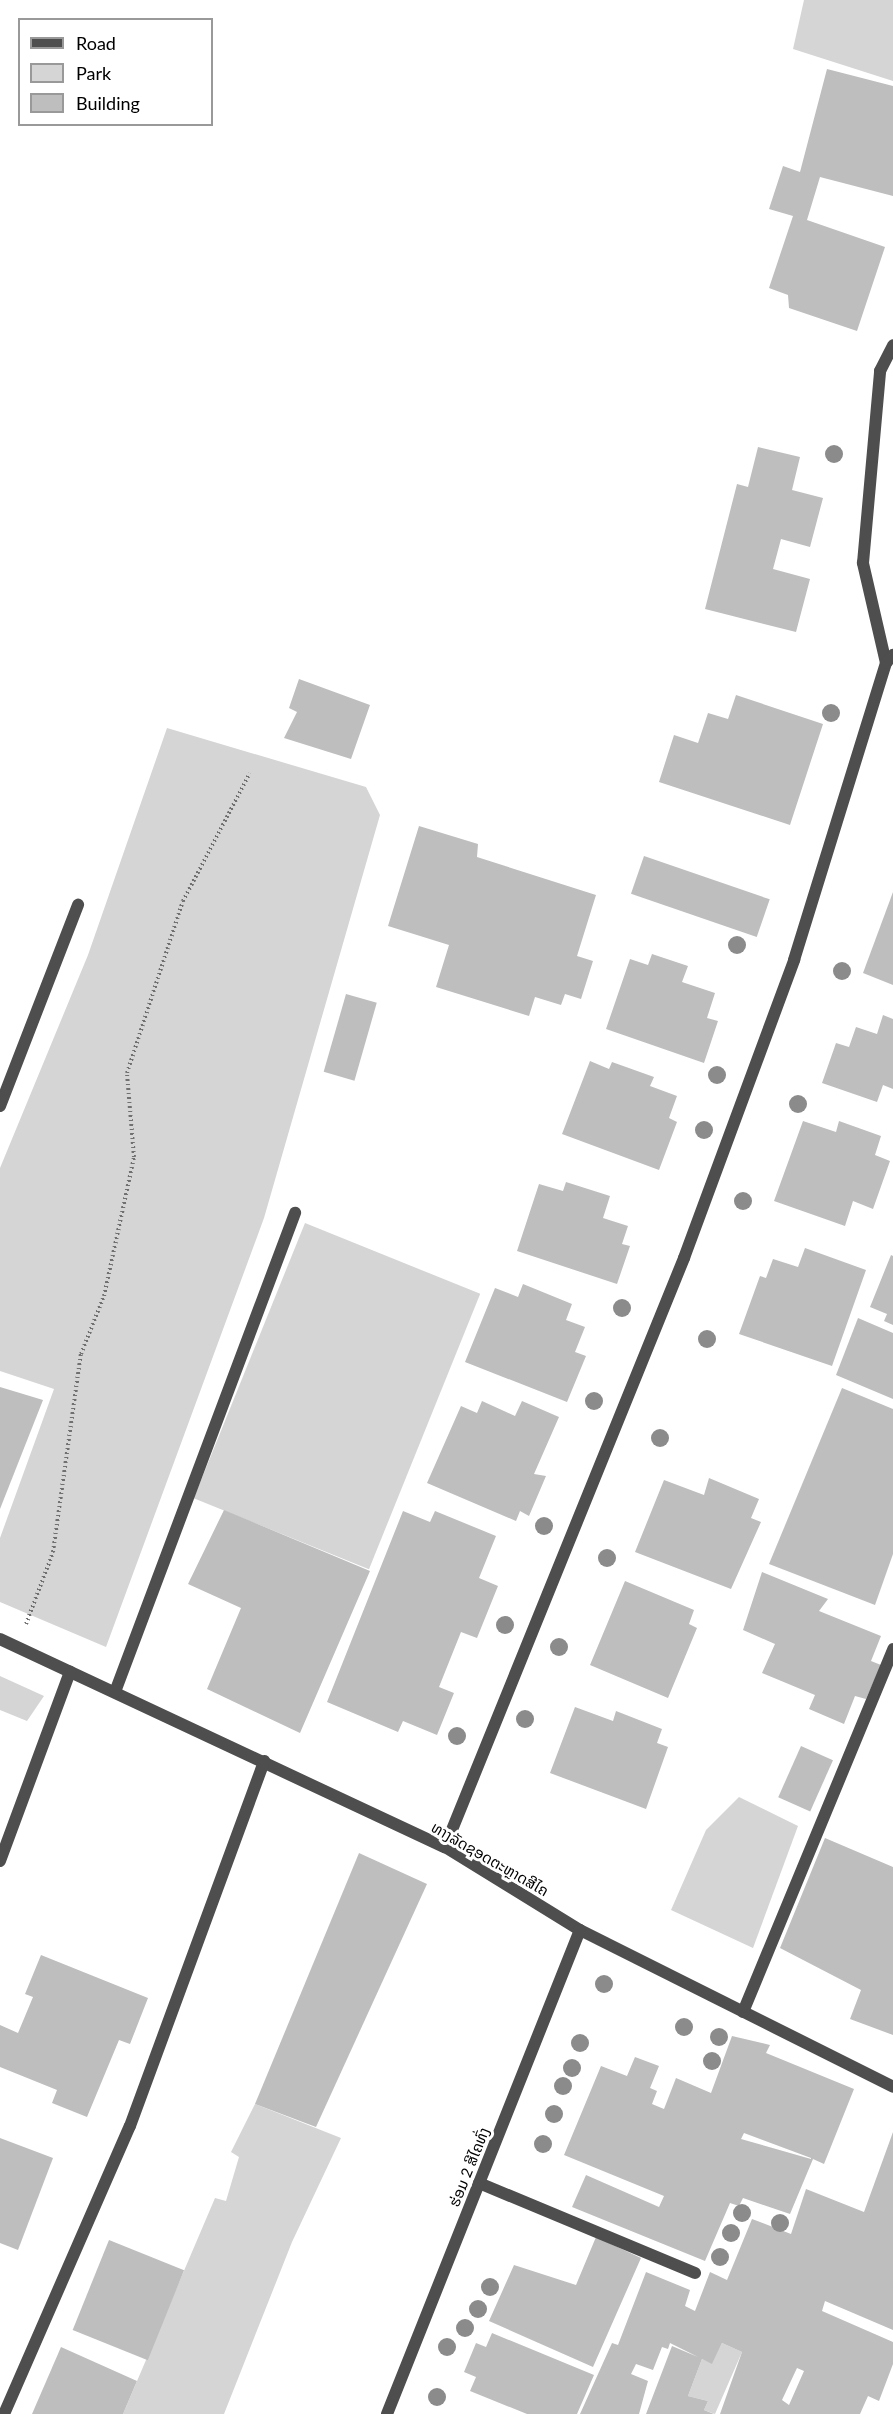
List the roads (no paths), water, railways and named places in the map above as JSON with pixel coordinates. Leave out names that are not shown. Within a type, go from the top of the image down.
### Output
[{"type":"street","points":[[445,1847],[688,1247],[794,960],[890,659],[863,563],[880,371],[893,345]]},
{"type":"street","points":[[0,1106],[78,905]]},
{"type":"street","points":[[116,1692],[295,1213]]},
{"type":"street","name":"ທາງລັດຊອດຕະຫຼາດສີໄຄ","points":[[0,1639],[445,1847],[580,1930],[893,2087]]},
{"type":"street","points":[[743,2012],[893,1649]]},
{"type":"street","points":[[0,1861],[69,1672]]},
{"type":"street","points":[[4,2414],[130,2126],[264,1761]]},
{"type":"street","name":"ຮ່ອມ 2 ສີໄຄທົ່ງ","points":[[387,2414],[580,1930]]},
{"type":"street","points":[[479,2182],[695,2273]]}]
